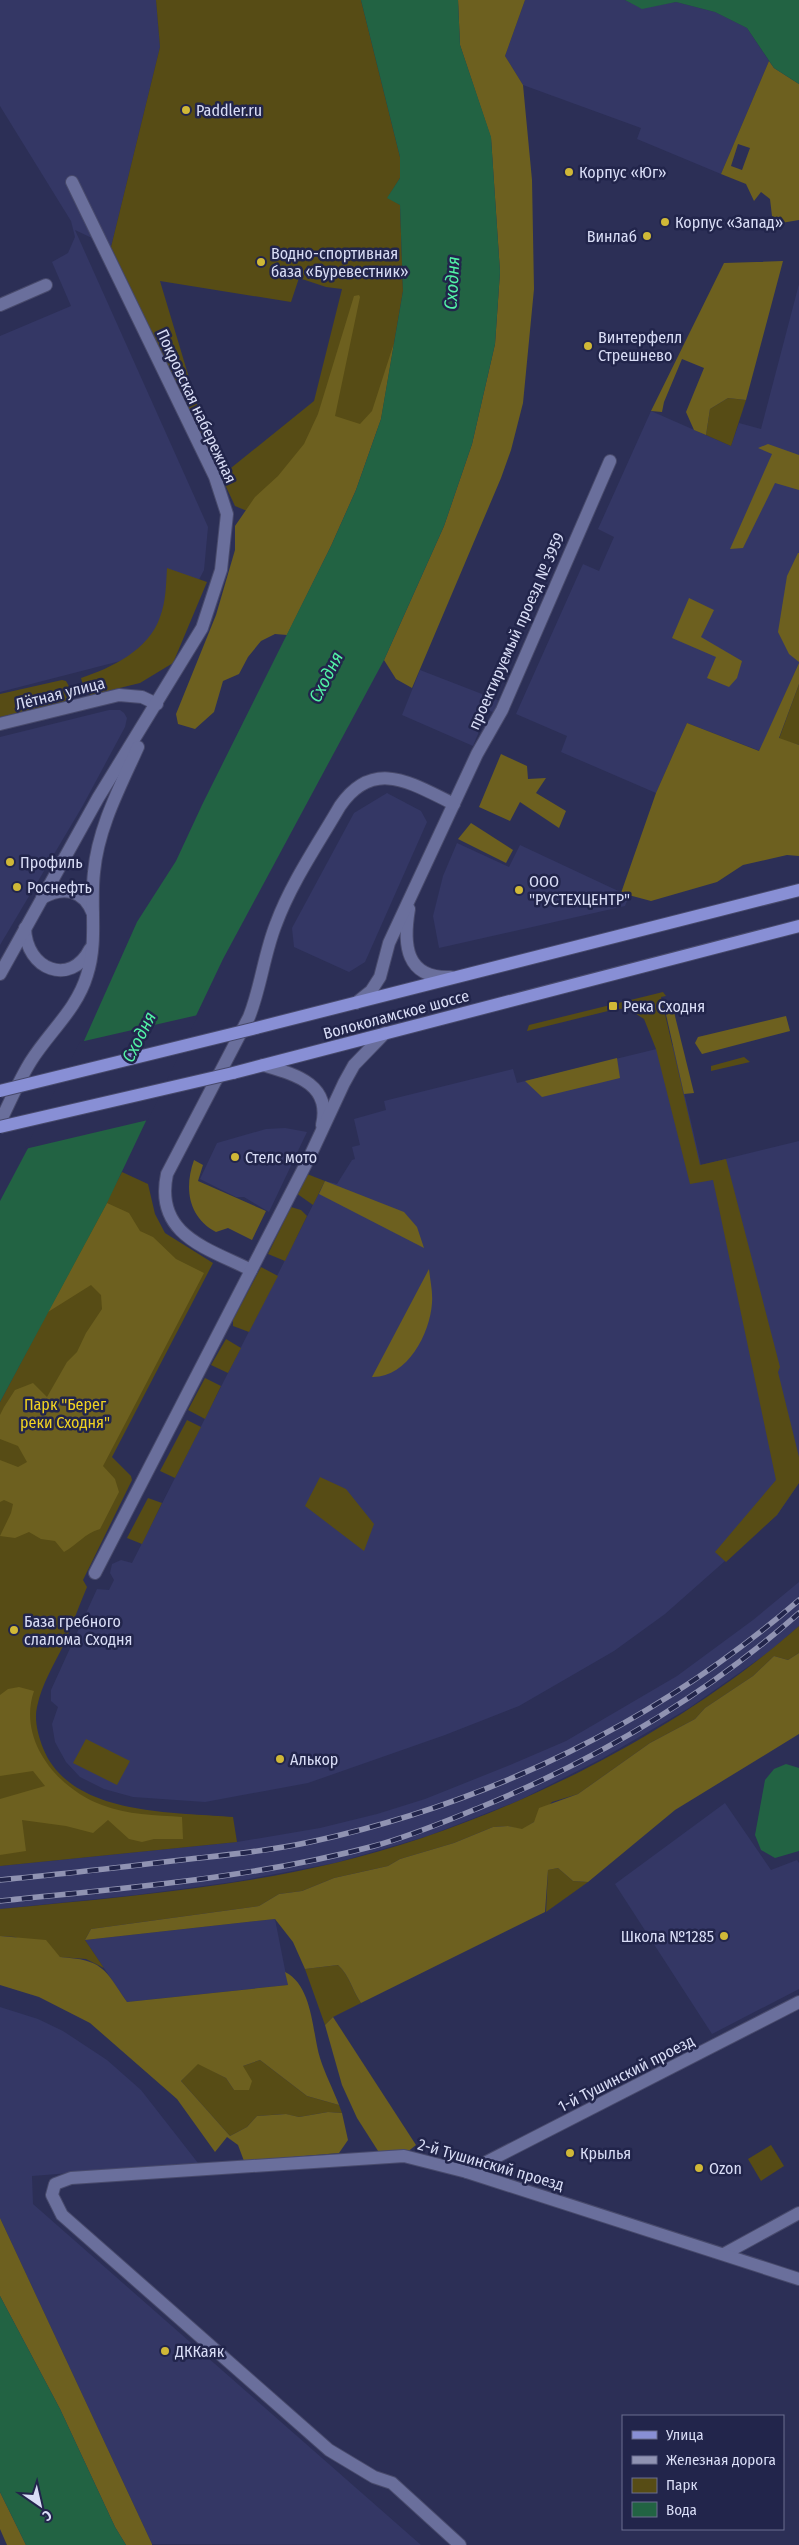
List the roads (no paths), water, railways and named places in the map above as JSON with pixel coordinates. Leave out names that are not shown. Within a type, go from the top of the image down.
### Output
[{"type":"main road","name":"Волоколамское шоссе","points":[[0,1091],[356,1004],[799,890]]},
{"type":"main road","name":"Волоколамское шоссе","points":[[0,1127],[233,1073],[799,926]]},
{"type":"street","name":"Покровская набережная","points":[[0,974],[98,798],[202,628],[221,570],[227,514],[215,477],[72,182]]},
{"type":"street","points":[[0,305],[46,285]]},
{"type":"street","name":"проектируемый проезд № 3959","points":[[356,1004],[371,991],[380,978],[389,943],[477,754],[502,710],[610,461]]},
{"type":"street","name":"Лётная улица","points":[[0,724],[119,695],[142,697],[157,704]]},
{"type":"street","name":"Покровская набережная","points":[[0,1122],[30,1062],[66,1017],[82,991],[88,972],[92,944],[96,854],[108,812],[157,704]]},
{"type":"street","points":[[251,1270],[182,1234],[168,1214],[164,1201],[164,1189],[167,1174],[249,1017],[257,996],[269,943],[276,922],[340,806],[349,793],[359,785],[381,778],[399,779],[454,804]]},
{"type":"street","points":[[42,898],[62,890],[72,891],[86,900],[93,914]]},
{"type":"street","name":"проектируемый проезд № 3959","points":[[412,894],[406,930],[409,956],[416,966],[429,974],[437,977],[461,976]]},
{"type":"street","points":[[26,928],[26,938],[31,954],[48,968],[64,969],[72,966],[81,961],[92,944]]},
{"type":"street","points":[[96,1573],[318,1140],[354,1065],[385,1033]]},
{"type":"street","points":[[263,1065],[298,1075],[316,1090],[323,1114],[318,1140]]},
{"type":"street","name":"1-й Тушинский проезд","points":[[467,2172],[799,2002]]},
{"type":"street","name":"2-й Тушинский проезд","points":[[460,2545],[392,2483],[374,2477],[329,2450],[62,2216],[52,2195],[55,2184],[71,2178],[404,2156],[467,2172],[799,2279]]},
{"type":"street","points":[[724,2254],[799,2213]]},
{"type":"water","name":"Сходня","points":[[361,0],[458,0],[460,45],[491,137],[500,272],[495,344],[472,444],[444,526],[384,660],[223,959],[107,1203],[0,1402],[0,1201],[79,1052],[137,922],[176,861],[331,546],[356,490],[381,419],[403,291],[400,205],[387,198],[400,178],[400,157]]},
{"type":"water","points":[[625,0],[799,0],[799,84],[774,68],[747,28],[715,12],[676,2],[642,9]]},
{"type":"water","points":[[786,1764],[799,1768],[799,1851],[775,1858],[761,1850],[755,1835],[765,1780],[774,1769]]},
{"type":"water","points":[[0,2296],[60,2409],[115,2527],[126,2545],[26,2545],[0,2492]]},
{"type":"railway","points":[[0,1880],[283,1847],[377,1825],[443,1805],[507,1780],[570,1752],[630,1719],[689,1683],[745,1644],[799,1600]]},
{"type":"railway","points":[[0,1901],[236,1874],[329,1857],[374,1846],[415,1833],[524,1789],[566,1769],[648,1724],[726,1672],[799,1613]]},
{"type":"place","name":"Paddler.ru","points":[[186,110]]},
{"type":"place","name":"Корпус «Юг»","points":[[569,172]]},
{"type":"place","name":"Корпус «Запад»","points":[[665,222]]},
{"type":"place","name":"Винлаб","points":[[647,236]]},
{"type":"place","name":"Водно-спортивная база «Буревестник»","points":[[261,262]]},
{"type":"place","name":"Винтерфелл Стрешнево","points":[[588,346]]},
{"type":"place","name":"Профиль","points":[[10,862]]},
{"type":"place","name":"Роснефть","points":[[17,887]]},
{"type":"place","name":"ООО \"РУСТЕХЦЕНТР\"","points":[[519,890]]},
{"type":"place","name":"Река Сходня","points":[[613,1006]]},
{"type":"place","name":"Стелс мото","points":[[235,1157]]},
{"type":"place","name":"База гребного слалома Сходня","points":[[14,1630]]},
{"type":"place","name":"Алькор","points":[[280,1759]]},
{"type":"place","name":"Школа №1285","points":[[724,1936]]},
{"type":"place","name":"Крылья","points":[[570,2153]]},
{"type":"place","name":"Ozon","points":[[699,2168]]},
{"type":"place","name":"ДККаяк","points":[[165,2351]]},
{"type":"park label","name":"Парк \"Берег реки Сходня\"","points":[[65,1413]]}]
